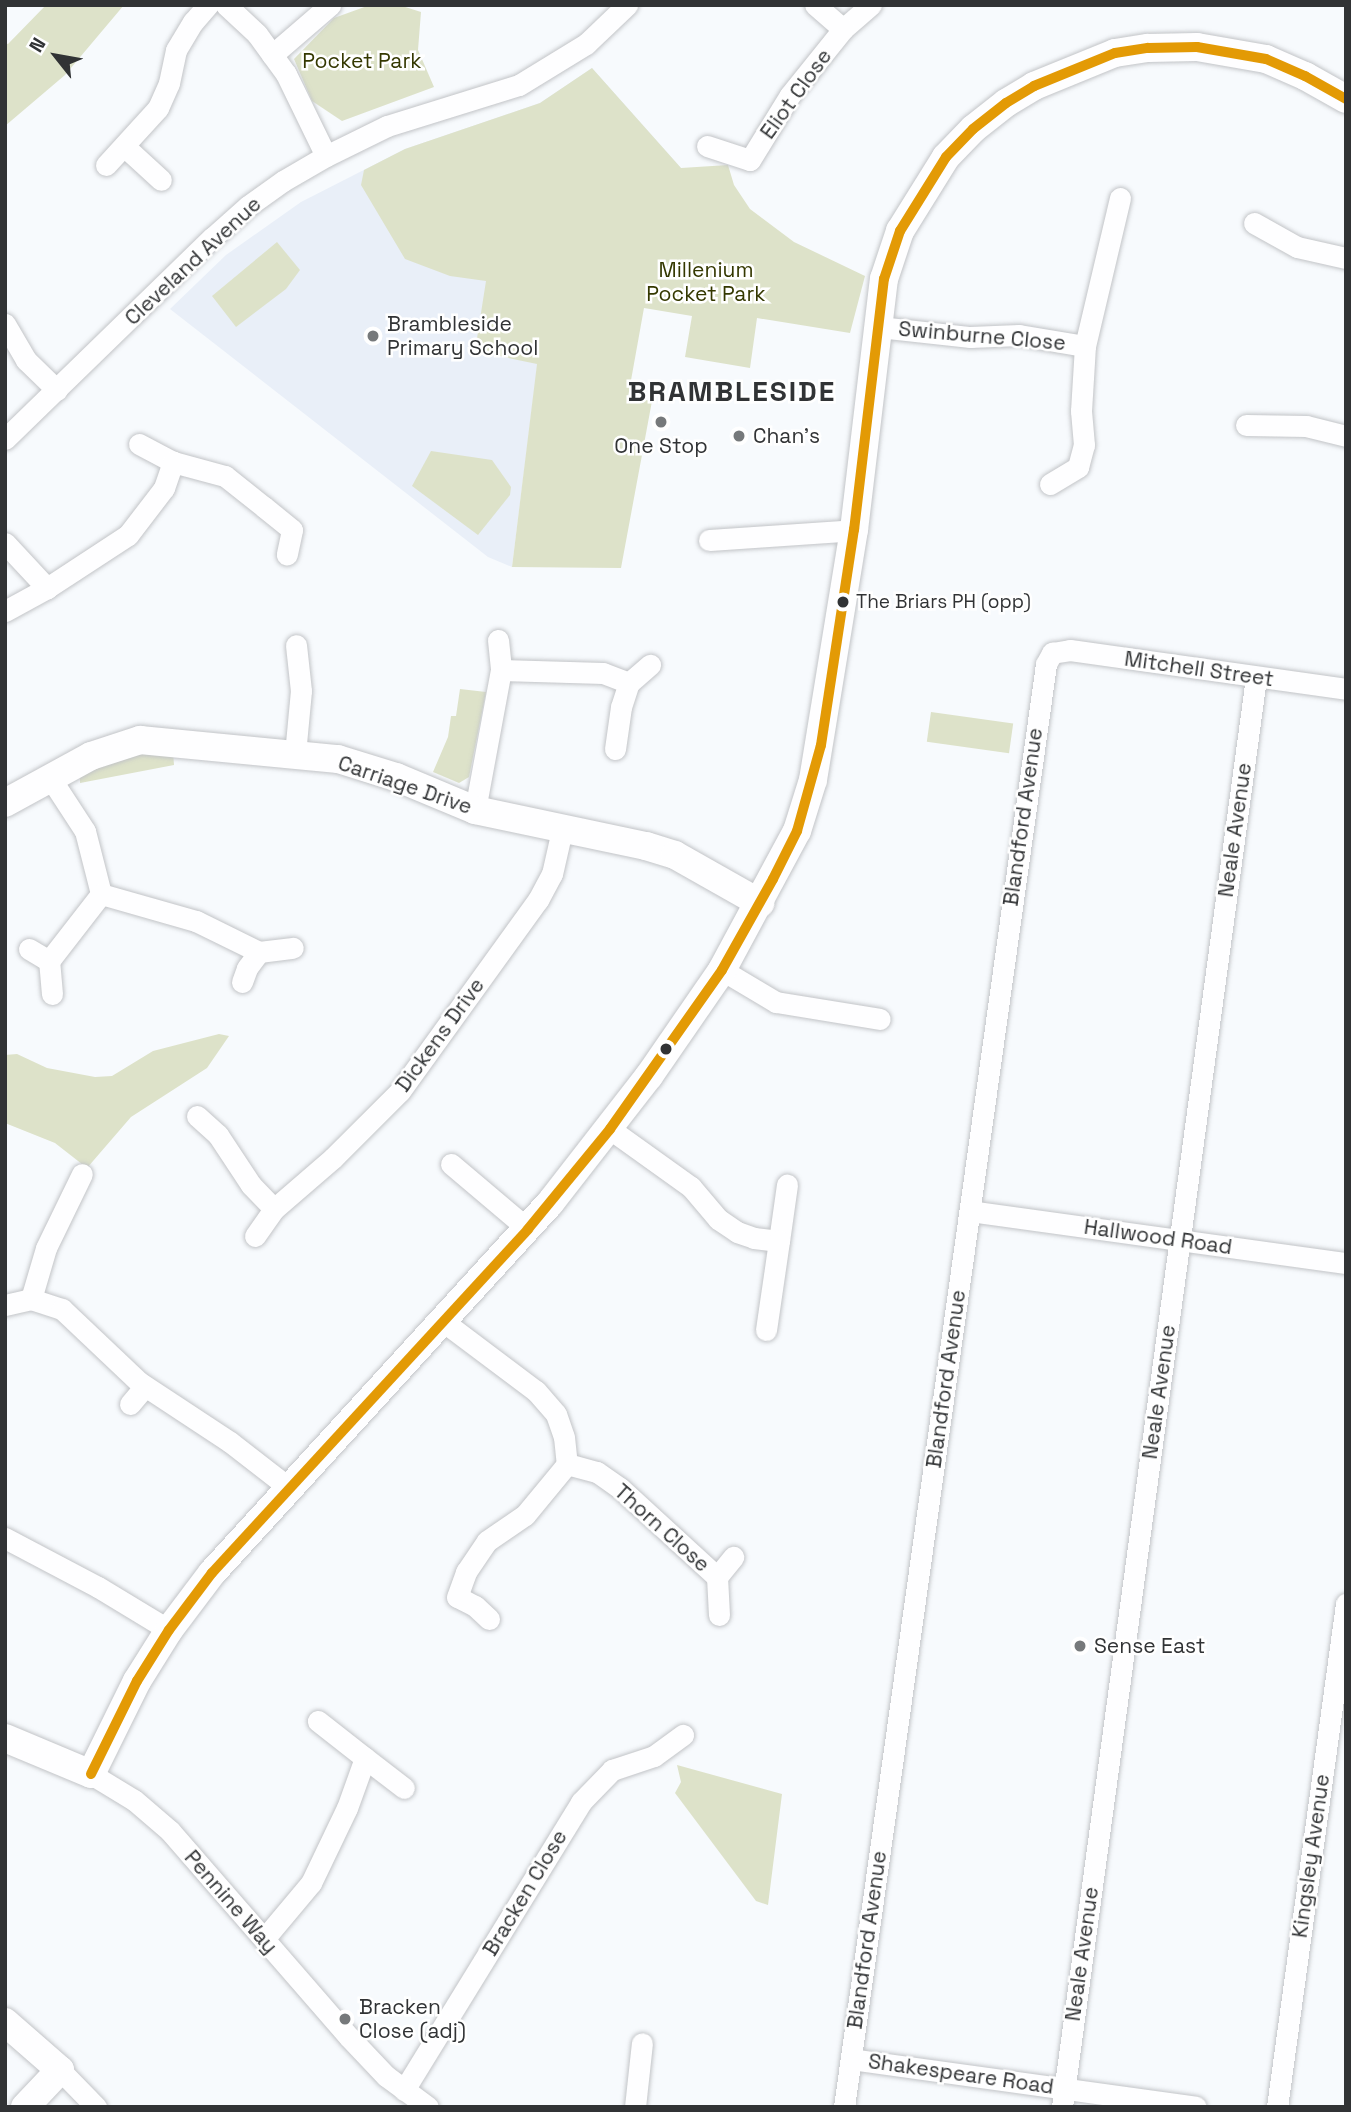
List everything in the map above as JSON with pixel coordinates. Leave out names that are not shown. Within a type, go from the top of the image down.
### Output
[{"type":"street","points":[[106,165],[158,108],[169,83],[176,50],[208,5]]},
{"type":"street","points":[[226,5],[257,34],[286,74],[326,156]]},
{"type":"street","points":[[272,55],[330,5]]},
{"type":"street","name":"Cleveland Avenue","points":[[5,439],[248,206],[326,156],[417,114],[519,85],[586,44],[627,5]]},
{"type":"street","name":"Eliot Close","points":[[815,5],[843,29]]},
{"type":"street","name":"Eliot Close","points":[[707,146],[748,168],[790,95],[809,75],[843,29],[871,5]]},
{"type":"street","points":[[91,1774],[137,1681],[169,1630],[212,1573],[288,1487],[528,1229],[610,1129],[722,970],[760,903],[797,831],[813,780],[854,530],[884,279],[900,230],[946,158],[973,129],[1006,103],[1034,86],[1115,52],[1197,47],[1266,59],[1305,76],[1346,99]]},
{"type":"street","points":[[124,146],[161,180]]},
{"type":"street","name":"Swinburne Close","points":[[1050,484],[1078,467],[1084,445],[1081,411],[1085,345],[1120,198]]},
{"type":"street","points":[[1254,223],[1297,247],[1346,258]]},
{"type":"street","points":[[5,324],[26,360],[57,390]]},
{"type":"street","name":"Swinburne Close","points":[[879,327],[970,337],[1019,335],[1085,345]]},
{"type":"street","points":[[1246,425],[1306,426],[1346,436]]},
{"type":"street","points":[[139,444],[173,462],[225,476],[292,530],[287,554]]},
{"type":"street","points":[[5,611],[47,589],[128,535],[164,488],[173,462]]},
{"type":"street","points":[[709,540],[854,530]]},
{"type":"street","points":[[5,543],[47,589]]},
{"type":"street","points":[[475,810],[501,670],[498,640]]},
{"type":"street","points":[[295,754],[301,691],[296,645]]},
{"type":"street","name":"Mitchell Street","points":[[1052,653],[1070,650],[1346,689]]},
{"type":"street","name":"Blandford Avenue","points":[[844,2107],[1042,677],[1052,653]]},
{"type":"street","points":[[615,749],[621,707],[629,683],[650,664]]},
{"type":"street","points":[[501,670],[603,673],[629,683]]},
{"type":"street","name":"Neale Avenue","points":[[1063,2097],[1256,678]]},
{"type":"street","name":"Carriage Drive","points":[[5,803],[91,756],[140,740],[338,759],[386,774],[475,810],[646,846],[675,855],[760,903]]},
{"type":"street","points":[[51,779],[85,831],[101,894]]},
{"type":"street","name":"Dickens Drive","points":[[255,1236],[274,1209],[333,1158],[400,1091],[538,900],[552,874],[562,830]]},
{"type":"street","points":[[101,894],[196,921],[259,952],[293,948]]},
{"type":"street","points":[[52,994],[49,961],[101,894]]},
{"type":"street","points":[[30,949],[49,961]]},
{"type":"street","points":[[242,982],[247,968],[259,952]]},
{"type":"street","points":[[722,970],[776,1002],[880,1019]]},
{"type":"street","points":[[197,1116],[218,1135],[251,1185],[274,1209]]},
{"type":"street","points":[[610,1129],[691,1187],[718,1219],[737,1232],[779,1241]]},
{"type":"street","points":[[451,1164],[528,1229]]},
{"type":"street","points":[[31,1299],[46,1248],[82,1174]]},
{"type":"street","points":[[766,1331],[787,1185]]},
{"type":"street","name":"Hallwood Road","points":[[970,1211],[1346,1263]]},
{"type":"street","points":[[5,1305],[31,1299],[62,1309],[145,1386],[230,1442],[288,1487]]},
{"type":"street","points":[[444,1322],[536,1391],[555,1414],[564,1437],[567,1464],[525,1515],[487,1541],[448,1597],[475,1605],[489,1619]]},
{"type":"street","points":[[130,1404],[145,1386]]},
{"type":"street","name":"Thorn Close","points":[[567,1464],[597,1472],[620,1488],[717,1577]]},
{"type":"street","points":[[5,1538],[109,1593],[169,1630]]},
{"type":"street","name":"Thorn Close","points":[[719,1615],[717,1577],[733,1557]]},
{"type":"street","name":"Kingsley Avenue","points":[[1277,2107],[1346,1604]]},
{"type":"street","points":[[318,1721],[404,1788]]},
{"type":"street","name":"Bracken Close","points":[[404,2090],[581,1802],[612,1770],[654,1756],[682,1735]]},
{"type":"street","name":"Pennine Way","points":[[5,1738],[91,1774],[134,1800],[170,1831],[349,2037],[404,2090],[428,2107]]},
{"type":"street","points":[[264,1939],[311,1883],[351,1800],[365,1758]]},
{"type":"street","points":[[5,2022],[61,2070],[96,2107]]},
{"type":"street","points":[[635,2107],[642,2043]]},
{"type":"street","name":"Shakespeare Road","points":[[851,2059],[1063,2097],[1196,2107]]},
{"type":"street","points":[[24,2107],[61,2070]]},
{"type":"shaded area","name":"Brambleside Primary School","points":[[592,68],[681,168],[547,289],[512,567],[488,557],[170,309],[226,255],[301,202],[405,149],[540,103]]},
{"type":"green space","points":[[46,5],[124,5],[65,75],[5,126],[5,43],[8,44]]},
{"type":"green space","name":"Pocket Park","points":[[370,5],[399,5],[421,12],[418,50],[434,87],[342,121],[312,101],[294,59],[334,18]]},
{"type":"green space","name":"Millenium Pocket Park","points":[[592,68],[681,168],[728,165],[734,185],[750,209],[794,242],[865,276],[850,333],[757,318],[750,368],[685,357],[692,316],[644,308],[628,397],[652,401],[621,568],[512,567],[537,364],[475,351],[486,281],[450,276],[405,259],[361,185],[364,170],[405,149],[540,103]]},
{"type":"green space","points":[[277,242],[300,270],[286,289],[236,327],[212,296]]},
{"type":"green space","points":[[431,451],[492,460],[511,487],[510,495],[478,535],[412,486]]},
{"type":"green space","points":[[460,689],[486,692],[469,777],[459,783],[433,772],[448,737],[451,716],[456,716]]},
{"type":"green space","points":[[931,712],[1013,724],[1009,753],[927,742]]},
{"type":"green space","points":[[173,751],[174,765],[80,783],[80,774],[116,753]]},
{"type":"green space","points":[[219,1034],[229,1036],[207,1068],[131,1117],[87,1168],[55,1143],[5,1123],[5,1055],[17,1054],[47,1068],[95,1077],[112,1076],[153,1051]]},
{"type":"green space","points":[[677,1765],[782,1794],[768,1905],[756,1901],[675,1793],[681,1782]]},
{"type":"transit line","points":[[91,1774],[137,1681],[169,1630],[212,1573],[528,1229],[610,1129],[722,970],[773,879],[797,831],[821,745],[854,530],[884,279],[900,231],[946,157],[973,129],[1006,103],[1034,86],[1115,53],[1148,48],[1197,47],[1266,59],[1305,76],[1346,99]]},
{"type":"place","name":"Brambleside Primary School","points":[[373,336]]},
{"type":"place","name":"One Stop","points":[[661,422]]},
{"type":"place","name":"Chan's","points":[[739,436]]},
{"type":"place","name":"The Briars PH (opp)","points":[[843,602]]},
{"type":"place","name":"Sense East","points":[[1080,1646]]},
{"type":"place","name":"Bracken Close (adj)","points":[[345,2019]]},
{"type":"district","name":"BRAMBLESIDE","points":[[732,391]]}]
